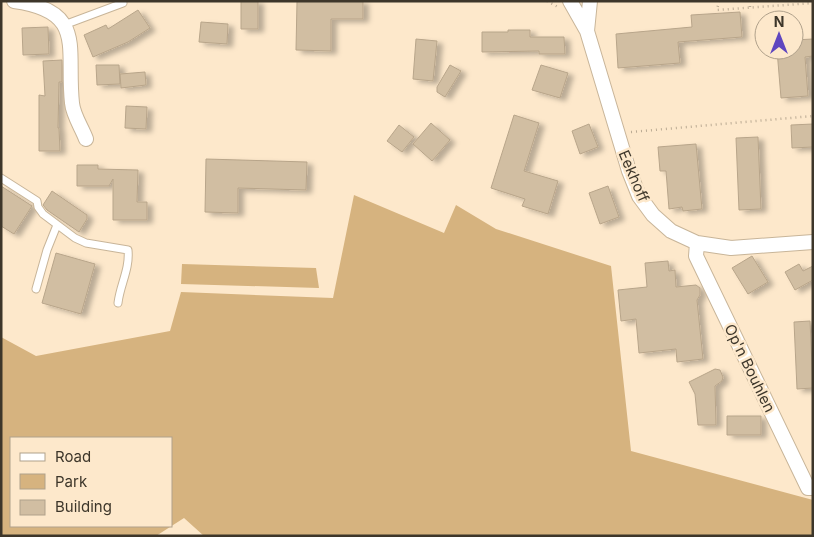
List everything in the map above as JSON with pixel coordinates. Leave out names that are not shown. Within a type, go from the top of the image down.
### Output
[{"type":"street","points":[[14,1],[49,10],[64,25],[69,40],[72,105],[86,139]]},
{"type":"street","name":"Eekhoff","points":[[570,1],[587,31],[634,185],[653,215],[671,231],[697,243],[731,248],[813,242]]},
{"type":"street","name":"Eekhoff","points":[[587,31],[590,1]]},
{"type":"street","name":"Op'n Bouhlen","points":[[697,243],[696,256],[808,488],[813,488]]},
{"type":"lane","points":[[64,25],[123,3]]},
{"type":"lane","points":[[1,178],[37,201],[42,214],[76,238],[86,243],[128,250],[129,259],[118,303]]},
{"type":"lane","points":[[36,289],[47,250],[57,225]]},
{"type":"path","points":[[718,1],[718,10],[813,4]]},
{"type":"path","points":[[750,1],[750,8]]},
{"type":"path","points":[[617,133],[813,116]]},
{"type":"green space","points":[[354,195],[444,233],[456,205],[496,229],[611,266],[631,451],[813,500],[813,536],[204,536],[184,518],[172,526],[172,437],[10,437],[10,527],[170,527],[156,536],[1,536],[1,337],[36,356],[170,331],[181,292],[333,298]]},
{"type":"green space","points":[[182,264],[316,268],[319,288],[181,284]]},
{"type":"building","points":[[241,1],[258,1],[258,29],[241,29]]},
{"type":"building","points":[[297,1],[363,1],[363,19],[331,19],[331,51],[296,50]]},
{"type":"building","points":[[138,10],[150,28],[128,42],[93,57],[84,35],[106,25],[108,29]]},
{"type":"building","points":[[740,12],[742,37],[678,42],[680,63],[618,68],[616,34],[692,27],[691,15]]},
{"type":"building","points":[[201,22],[228,24],[227,44],[199,42]]},
{"type":"building","points":[[48,27],[49,54],[23,55],[22,28]]},
{"type":"building","points":[[508,30],[530,30],[530,37],[564,37],[565,54],[539,54],[539,51],[482,52],[482,32],[508,32]]},
{"type":"building","points":[[416,39],[437,41],[433,81],[413,79]]},
{"type":"building","points":[[804,39],[813,39],[813,56],[805,57],[808,96],[781,98],[778,60],[804,60]]},
{"type":"building","points":[[62,60],[62,82],[59,82],[58,128],[60,151],[39,151],[39,95],[45,96],[43,61]]},
{"type":"building","points":[[96,65],[119,65],[120,84],[97,85]]},
{"type":"building","points":[[450,65],[461,71],[445,97],[437,92],[437,87]]},
{"type":"building","points":[[541,65],[568,73],[560,98],[532,90]]},
{"type":"building","points":[[145,72],[146,85],[121,88],[120,74]]},
{"type":"building","points":[[126,106],[147,107],[146,129],[125,128]]},
{"type":"building","points":[[514,115],[539,123],[524,171],[558,181],[548,214],[522,206],[525,199],[491,188]]},
{"type":"building","points":[[431,123],[450,140],[432,161],[413,144]]},
{"type":"building","points":[[589,124],[598,147],[580,154],[572,131]]},
{"type":"building","points":[[813,124],[813,147],[792,148],[791,125]]},
{"type":"building","points":[[399,125],[414,137],[402,152],[387,141]]},
{"type":"building","points":[[758,137],[761,209],[739,210],[736,138]]},
{"type":"building","points":[[696,144],[702,209],[683,211],[682,207],[669,209],[666,171],[660,171],[658,147]]},
{"type":"building","points":[[206,159],[307,162],[306,190],[238,188],[238,213],[205,212]]},
{"type":"building","points":[[77,165],[98,165],[98,169],[138,170],[137,202],[147,202],[147,220],[113,220],[113,179],[109,186],[77,186]]},
{"type":"building","points":[[1,186],[32,206],[14,234],[1,226]]},
{"type":"building","points":[[608,186],[619,217],[600,224],[589,193]]},
{"type":"building","points":[[52,191],[87,215],[87,219],[79,232],[47,210],[43,205]]},
{"type":"building","points":[[56,253],[95,264],[81,314],[42,303]]},
{"type":"building","points":[[752,256],[768,282],[748,294],[732,268]]},
{"type":"building","points":[[668,261],[669,271],[675,270],[676,287],[696,285],[700,288],[700,295],[697,300],[703,359],[677,362],[676,349],[639,353],[636,319],[621,321],[618,290],[647,287],[645,263]]},
{"type":"building","points":[[799,264],[803,271],[813,266],[813,280],[795,290],[785,272]]},
{"type":"building","points":[[810,321],[813,388],[797,389],[794,322]]},
{"type":"building","points":[[715,369],[720,370],[723,377],[722,381],[715,386],[716,425],[698,425],[695,394],[689,382]]},
{"type":"building","points":[[727,416],[761,416],[761,435],[727,435]]}]
